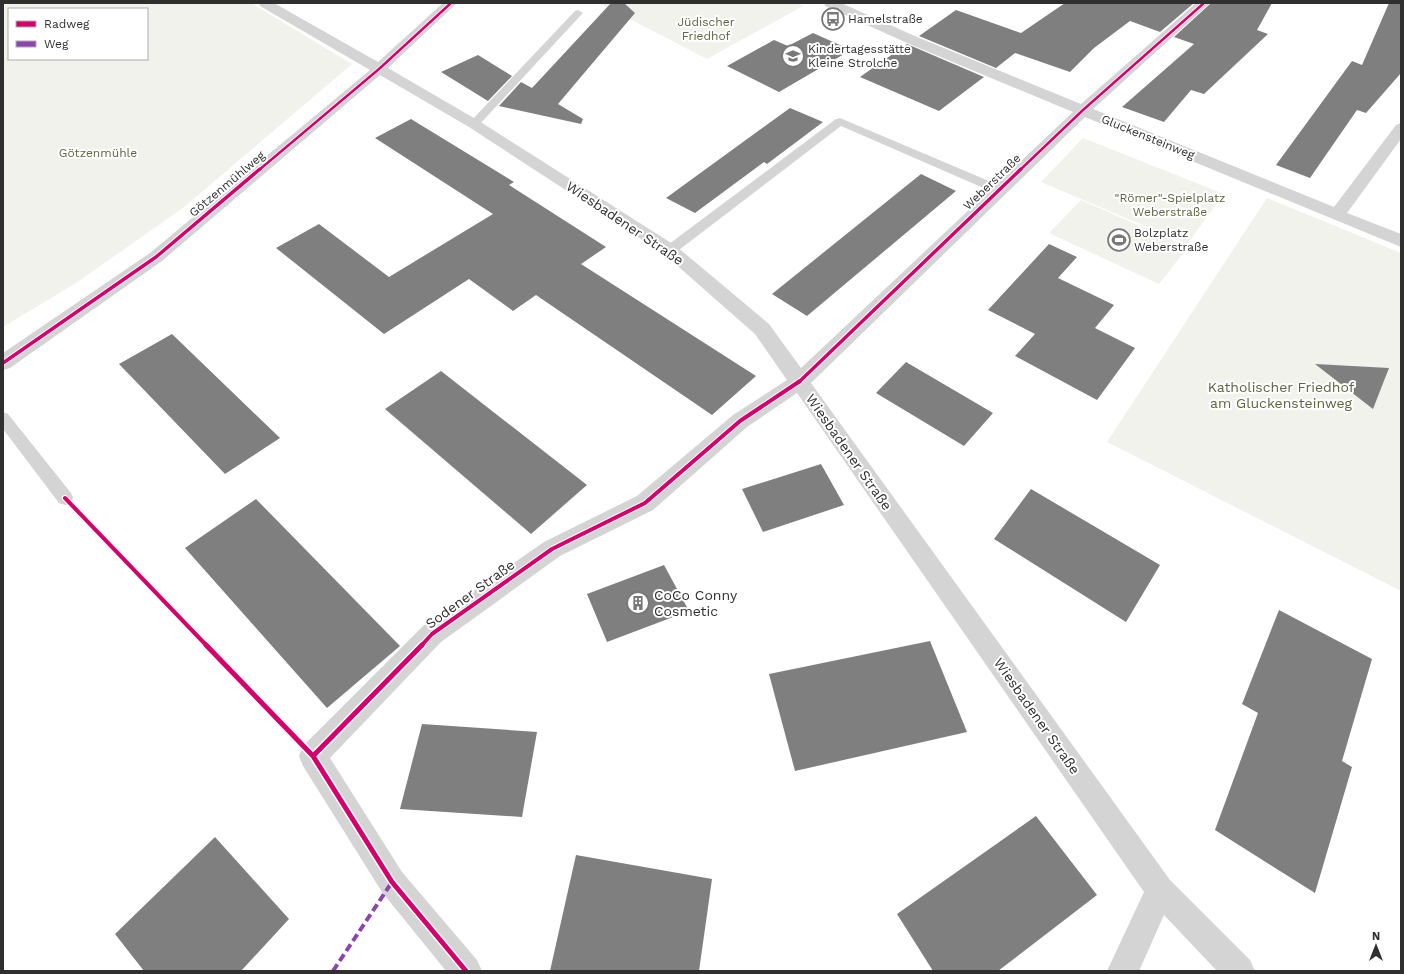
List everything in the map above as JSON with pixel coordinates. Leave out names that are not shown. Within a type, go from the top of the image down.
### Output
[{"type":"street","name":"Wiesbadener Straße","points":[[265,3],[474,124],[670,250],[762,329],[1160,890],[1239,971]]},
{"type":"street","name":"Götzenmühlweg","points":[[3,364],[156,257],[378,69],[452,3]]},
{"type":"street","name":"Gluckensteinweg","points":[[830,3],[912,40],[1401,242]]},
{"type":"street","name":"Weberstraße","points":[[800,381],[1083,110],[1204,3]]},
{"type":"street","points":[[1338,215],[1401,128]]},
{"type":"street","name":"Sodener Straße","points":[[313,756],[432,634],[552,549],[645,503],[740,421],[800,381]]},
{"type":"street","points":[[313,756],[392,882],[466,971]]},
{"type":"street","points":[[1123,971],[1160,890]]},
{"type":"lane","points":[[474,124],[578,13]]},
{"type":"lane","points":[[670,250],[840,121],[998,190]]},
{"type":"lane","points":[[3,418],[65,498]]},
{"type":"path","points":[[65,498],[313,756]]},
{"type":"green space","name":"Götzenmühle","points":[[3,3],[251,3],[352,64],[183,208],[76,283],[3,327]]},
{"type":"green space","name":"Jüdischer Friedhof","points":[[599,3],[797,3],[803,6],[707,59]]},
{"type":"green space","name":"\"Römer\"-Spielplatz Weberstraße","points":[[1083,138],[1224,194],[1187,244],[1041,182]]},
{"type":"green space","name":"Katholischer Friedhof am Gluckensteinweg","points":[[1267,198],[1401,253],[1401,591],[1107,442]]},
{"type":"green space","name":"Bolzplatz Weberstraße","points":[[1081,200],[1188,247],[1159,284],[1049,233]]},
{"type":"building","points":[[611,3],[624,3],[635,13],[558,104],[583,119],[581,124],[499,106],[521,82],[532,88]]},
{"type":"building","points":[[1065,3],[1194,3],[1160,32],[1130,21],[1094,48],[1070,72],[1015,53],[996,68],[919,36],[956,10],[1021,33]]},
{"type":"building","points":[[1211,3],[1272,3],[1257,30],[1268,34],[1204,94],[1191,90],[1164,122],[1122,107],[1194,44],[1174,37]]},
{"type":"building","points":[[1389,3],[1401,3],[1401,73],[1366,113],[1357,110],[1310,178],[1276,165],[1352,61],[1362,65]]},
{"type":"building","points":[[813,33],[851,50],[779,92],[727,66],[774,40],[788,46]]},
{"type":"building","points":[[907,44],[984,77],[939,111],[860,77]]},
{"type":"building","points":[[478,55],[512,76],[488,101],[441,72]]},
{"type":"building","points":[[790,108],[823,122],[767,164],[764,162],[695,213],[666,198]]},
{"type":"building","points":[[411,119],[514,182],[509,185],[606,247],[581,264],[756,376],[712,415],[536,295],[513,311],[469,279],[384,334],[276,248],[319,224],[389,277],[493,214],[375,138]]},
{"type":"building","points":[[921,174],[956,191],[807,316],[772,294]]},
{"type":"building","points":[[1049,244],[1077,257],[1058,278],[1114,305],[1095,328],[1135,348],[1097,400],[1015,356],[1035,334],[988,310]]},
{"type":"building","points":[[172,334],[280,438],[225,474],[119,364]]},
{"type":"building","points":[[906,362],[993,413],[964,446],[876,393]]},
{"type":"building","points":[[1315,364],[1389,368],[1373,409]]},
{"type":"building","points":[[441,371],[587,485],[531,534],[385,409]]},
{"type":"building","points":[[821,464],[844,505],[763,532],[742,489]]},
{"type":"building","points":[[1031,489],[1160,565],[1126,622],[994,539]]},
{"type":"building","points":[[256,499],[400,646],[327,708],[185,548]]},
{"type":"building","name":"CoCo Conny Cosmetic","points":[[664,565],[689,611],[607,642],[587,594]]},
{"type":"building","points":[[1279,610],[1372,659],[1342,761],[1352,767],[1315,893],[1215,830],[1258,713],[1242,704]]},
{"type":"building","points":[[930,641],[967,732],[795,771],[769,674]]},
{"type":"building","points":[[422,724],[537,732],[522,817],[400,809]]},
{"type":"building","points":[[1036,816],[1097,895],[998,971],[933,971],[897,914]]},
{"type":"building","points":[[215,837],[289,919],[241,971],[144,971],[115,934]]},
{"type":"building","points":[[576,855],[712,879],[699,971],[550,971]]},
{"type":"marked path","points":[[333,971],[392,882]]},
{"type":"cycle path","points":[[3,363],[156,257],[379,69],[451,3]]},
{"type":"cycle path","points":[[466,971],[392,882],[313,756],[432,634],[552,549],[645,503],[740,421],[800,381],[1083,110],[1204,3]]},
{"type":"cycle path","points":[[65,498],[313,756]]},
{"type":"place","name":"Hamelstraße","points":[[833,19]]},
{"type":"place","name":"Kindertagesstätte Kleine Strolche","points":[[793,56]]},
{"type":"place","name":"Bolzplatz Weberstraße","points":[[1119,240]]},
{"type":"place","name":"CoCo Conny Cosmetic","points":[[638,603]]}]
